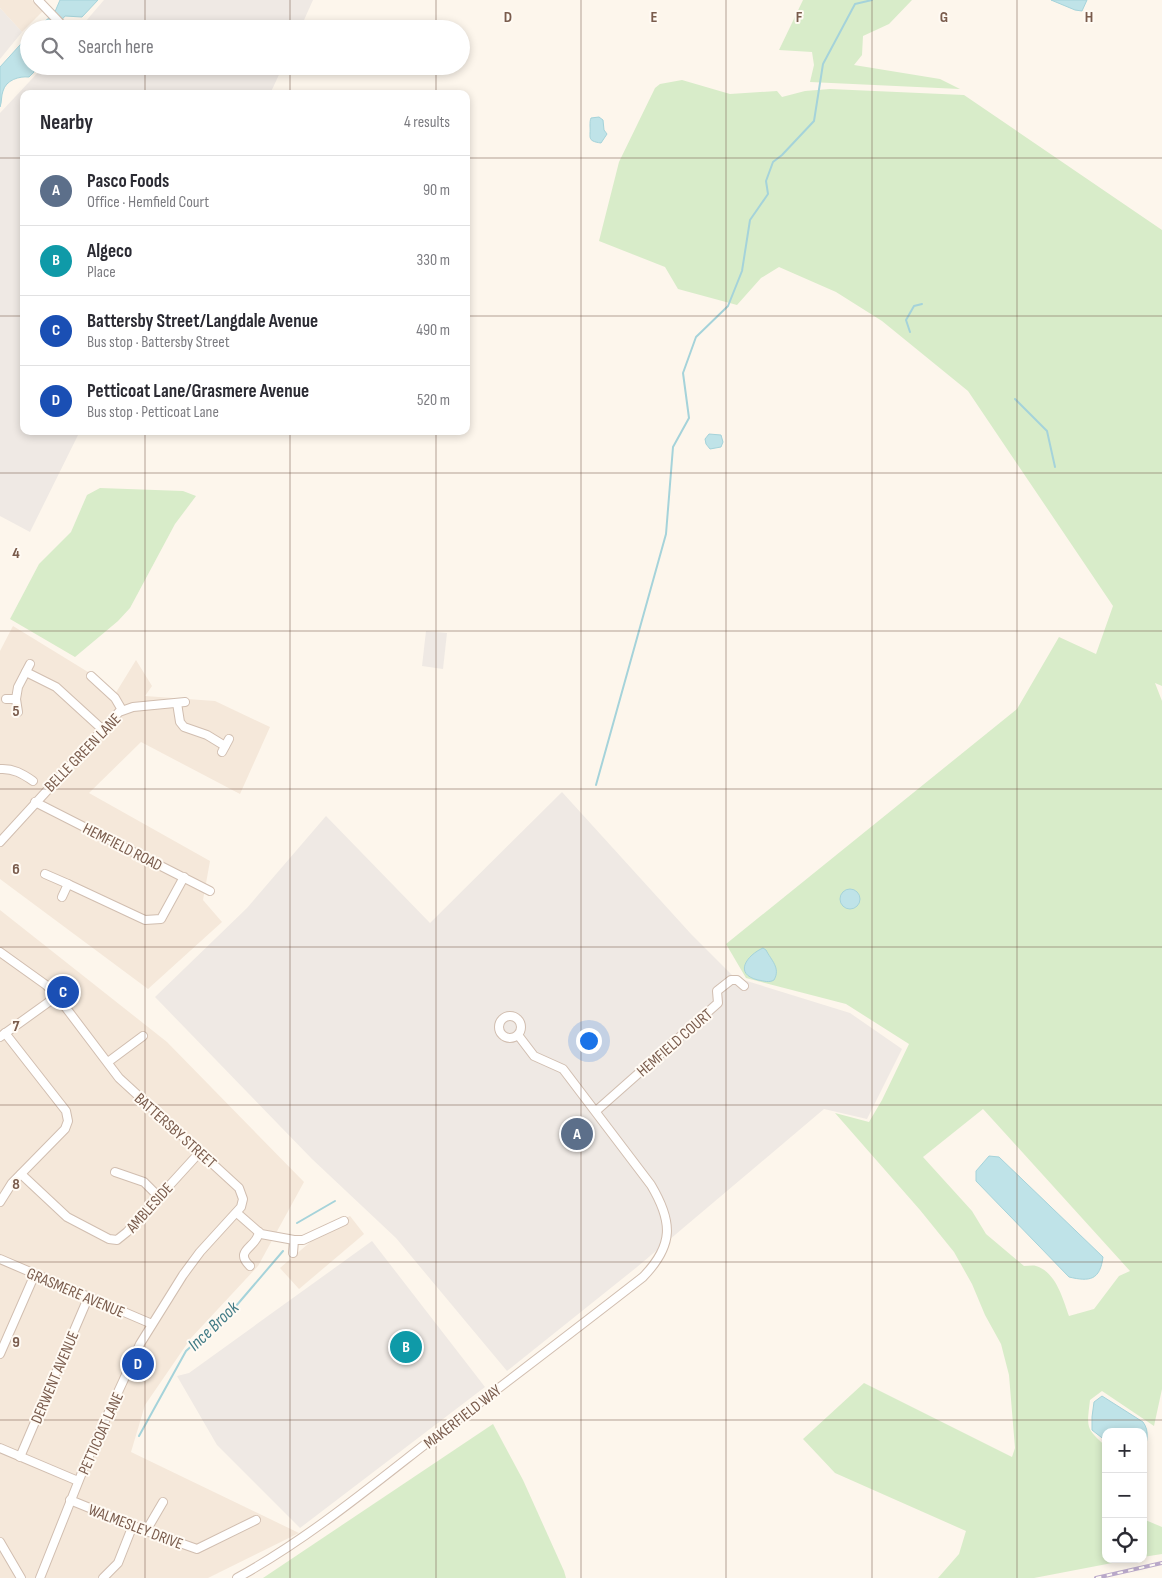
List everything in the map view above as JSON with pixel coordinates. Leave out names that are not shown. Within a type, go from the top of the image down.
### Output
[{"type":"street","points":[[38,0],[56,20]]},
{"type":"street","points":[[18,712],[16,699],[18,687],[28,668],[56,687],[102,729]]},
{"type":"street","points":[[91,676],[115,698],[122,710]]},
{"type":"street","points":[[6,699],[16,699]]},
{"type":"street","name":"BELLE GREEN LANE","points":[[0,842],[102,729],[122,710],[181,702],[180,722],[184,727],[207,735],[226,746]]},
{"type":"street","points":[[0,769],[22,773],[33,781]]},
{"type":"street","name":"HEMFIELD ROAD","points":[[35,802],[210,890]]},
{"type":"street","points":[[45,874],[145,920],[161,919],[184,877]]},
{"type":"street","points":[[62,897],[68,884]]},
{"type":"street","name":"BATTERSBY STREET","points":[[0,952],[46,985],[119,1078],[239,1188],[243,1199]]},
{"type":"street","name":"HEMFIELD COURT","points":[[596,1111],[718,1004],[717,991],[731,980],[737,980],[744,986]]},
{"type":"street","points":[[1,1197],[12,1183],[65,1129],[68,1118],[66,1111],[3,1035],[56,996]]},
{"type":"street","points":[[518,1035],[534,1056],[563,1068],[596,1111]]},
{"type":"street","points":[[108,1062],[143,1036]]},
{"type":"street","name":"MAKERFIELD WAY","points":[[237,1578],[302,1539],[643,1277],[654,1266],[663,1251],[667,1235],[667,1218],[661,1201],[651,1184],[596,1111]]},
{"type":"street","name":"AMBLESIDE","points":[[21,1174],[67,1217],[109,1239],[118,1240],[200,1152]]},
{"type":"street","points":[[115,1172],[144,1182],[158,1196]]},
{"type":"street","name":"PETTICOAT LANE","points":[[40,1578],[78,1481],[130,1365],[152,1324],[183,1275],[200,1252],[237,1213],[243,1199]]},
{"type":"street","points":[[237,1213],[259,1232],[294,1240],[303,1240],[344,1221]]},
{"type":"street","points":[[250,1266],[245,1261],[243,1255],[258,1238],[259,1232]]},
{"type":"street","points":[[293,1253],[294,1240]]},
{"type":"street","name":"GRASMERE AVENUE","points":[[0,1259],[152,1324]]},
{"type":"street","points":[[0,1354],[35,1274]]},
{"type":"street","name":"DERWENT AVENUE","points":[[20,1457],[88,1298]]},
{"type":"street","points":[[0,1448],[78,1481]]},
{"type":"street","name":"WALMESLEY DRIVE","points":[[70,1500],[146,1531],[198,1549],[256,1520]]},
{"type":"street","points":[[146,1531],[163,1502]]},
{"type":"street","points":[[103,1578],[118,1563],[133,1525]]},
{"type":"street","points":[[0,1542],[21,1578]]},
{"type":"shaded area","points":[[0,0],[32,0],[43,11],[34,20],[20,20],[20,30],[0,8]]},
{"type":"shaded area","points":[[104,0],[313,0],[304,20],[87,20]]},
{"type":"shaded area","points":[[0,8],[20,30],[20,34],[0,59]]},
{"type":"shaded area","points":[[36,75],[279,75],[272,90],[22,90]]},
{"type":"shaded area","points":[[20,92],[20,435],[78,435],[30,532],[0,516],[0,113]]},
{"type":"shaded area","points":[[13,626],[88,672],[87,678],[112,699],[136,660],[152,686],[145,696],[215,701],[270,727],[240,794],[141,742],[89,793],[210,861],[203,900],[222,922],[148,989],[0,879],[0,651]]},
{"type":"shaded area","points":[[426,631],[447,633],[443,669],[422,666]]},
{"type":"shaded area","points":[[562,792],[691,934],[734,977],[850,1013],[902,1049],[867,1119],[824,1109],[637,1267],[507,1371],[396,1238],[312,1159],[155,997],[247,908],[326,816],[430,923]]},
{"type":"shaded area","points":[[0,910],[167,1042],[304,1182],[258,1266],[191,1338],[145,1405],[131,1452],[299,1533],[208,1578],[0,1578]]},
{"type":"shaded area","points":[[350,1216],[364,1234],[299,1289],[280,1268],[329,1226]]},
{"type":"shaded area","points":[[372,1241],[485,1387],[300,1528],[217,1445],[177,1376],[189,1373]]},
{"type":"green space","points":[[803,0],[912,0],[889,24],[863,36],[862,55],[854,65],[940,79],[960,89],[810,82],[814,65],[812,52],[779,50]]},
{"type":"green space","points":[[682,80],[730,94],[777,91],[782,97],[805,91],[830,89],[964,95],[1162,230],[1162,686],[1155,683],[1162,701],[1162,1389],[1154,1426],[1102,1391],[1090,1400],[1089,1426],[1094,1435],[1102,1442],[1102,1563],[1112,1563],[1034,1578],[938,1578],[959,1554],[966,1531],[835,1473],[803,1439],[864,1383],[1012,1457],[1015,1448],[1009,1375],[1001,1344],[954,1252],[835,1113],[869,1122],[882,1100],[909,1044],[846,1004],[746,978],[726,944],[1017,709],[1059,637],[1096,654],[1113,606],[968,391],[882,321],[836,292],[779,267],[761,278],[737,305],[678,289],[665,267],[599,241],[619,162],[655,88],[660,84]],"holes":[[[983,1109],[1130,1271],[1119,1276],[1094,1309],[1069,1316],[1058,1287],[1049,1274],[1036,1266],[1024,1266],[986,1234],[972,1211],[923,1157]]]},
{"type":"green space","points":[[100,488],[183,491],[196,496],[175,524],[130,608],[118,621],[75,657],[10,619],[39,564],[71,532],[87,495]]},
{"type":"green space","points":[[493,1424],[523,1480],[566,1578],[263,1578]]},
{"type":"green space","points":[[1147,1521],[1162,1527],[1162,1554],[1147,1556]]},
{"type":"water","points":[[60,0],[98,0],[82,17],[65,16],[62,20],[46,20],[54,14]]},
{"type":"water","points":[[1051,0],[1087,0],[1082,11]]},
{"type":"water","points":[[20,45],[20,75],[31,75],[29,77],[17,78],[7,84],[2,93],[0,107],[0,67]]},
{"type":"water","points":[[599,117],[603,120],[604,130],[607,134],[601,143],[590,138],[591,118]]},
{"type":"water","points":[[709,434],[721,435],[723,442],[721,447],[710,449],[705,439]]},
{"type":"water","points":[[850,889],[857,892],[860,899],[857,906],[850,909],[843,906],[840,899],[843,892]]},
{"type":"water","points":[[763,948],[776,968],[774,980],[758,980],[750,977],[744,969],[745,964],[752,955]]},
{"type":"water","points":[[989,1156],[999,1157],[1103,1257],[1102,1265],[1093,1278],[1069,1277],[976,1181],[976,1171]]},
{"type":"water","points":[[1102,1396],[1143,1422],[1146,1428],[1102,1428],[1102,1438],[1092,1430],[1094,1402]]},
{"type":"waterway","points":[[596,785],[666,534],[673,447],[689,418],[683,373],[696,337],[728,306],[742,271],[750,220],[768,194],[766,181],[773,162],[814,121],[823,64],[855,4],[872,0]]},
{"type":"waterway","points":[[910,332],[906,320],[914,306],[922,304]]},
{"type":"waterway","points":[[1015,399],[1047,431],[1055,467]]},
{"type":"waterway","name":"Ince Brook","points":[[297,1223],[335,1201]]},
{"type":"waterway","name":"Ince Brook","points":[[139,1436],[186,1351],[236,1306],[283,1251]]},
{"type":"railway","points":[[1096,1578],[1162,1563]]},
{"type":"place","name":"Battersby Street/Langdale Avenue","points":[[63,992]]},
{"type":"place","name":"Pasco Foods","points":[[577,1134]]},
{"type":"place","name":"Algeco","points":[[406,1347]]},
{"type":"place","name":"Petticoat Lane/Grasmere Avenue","points":[[138,1364]]}]
